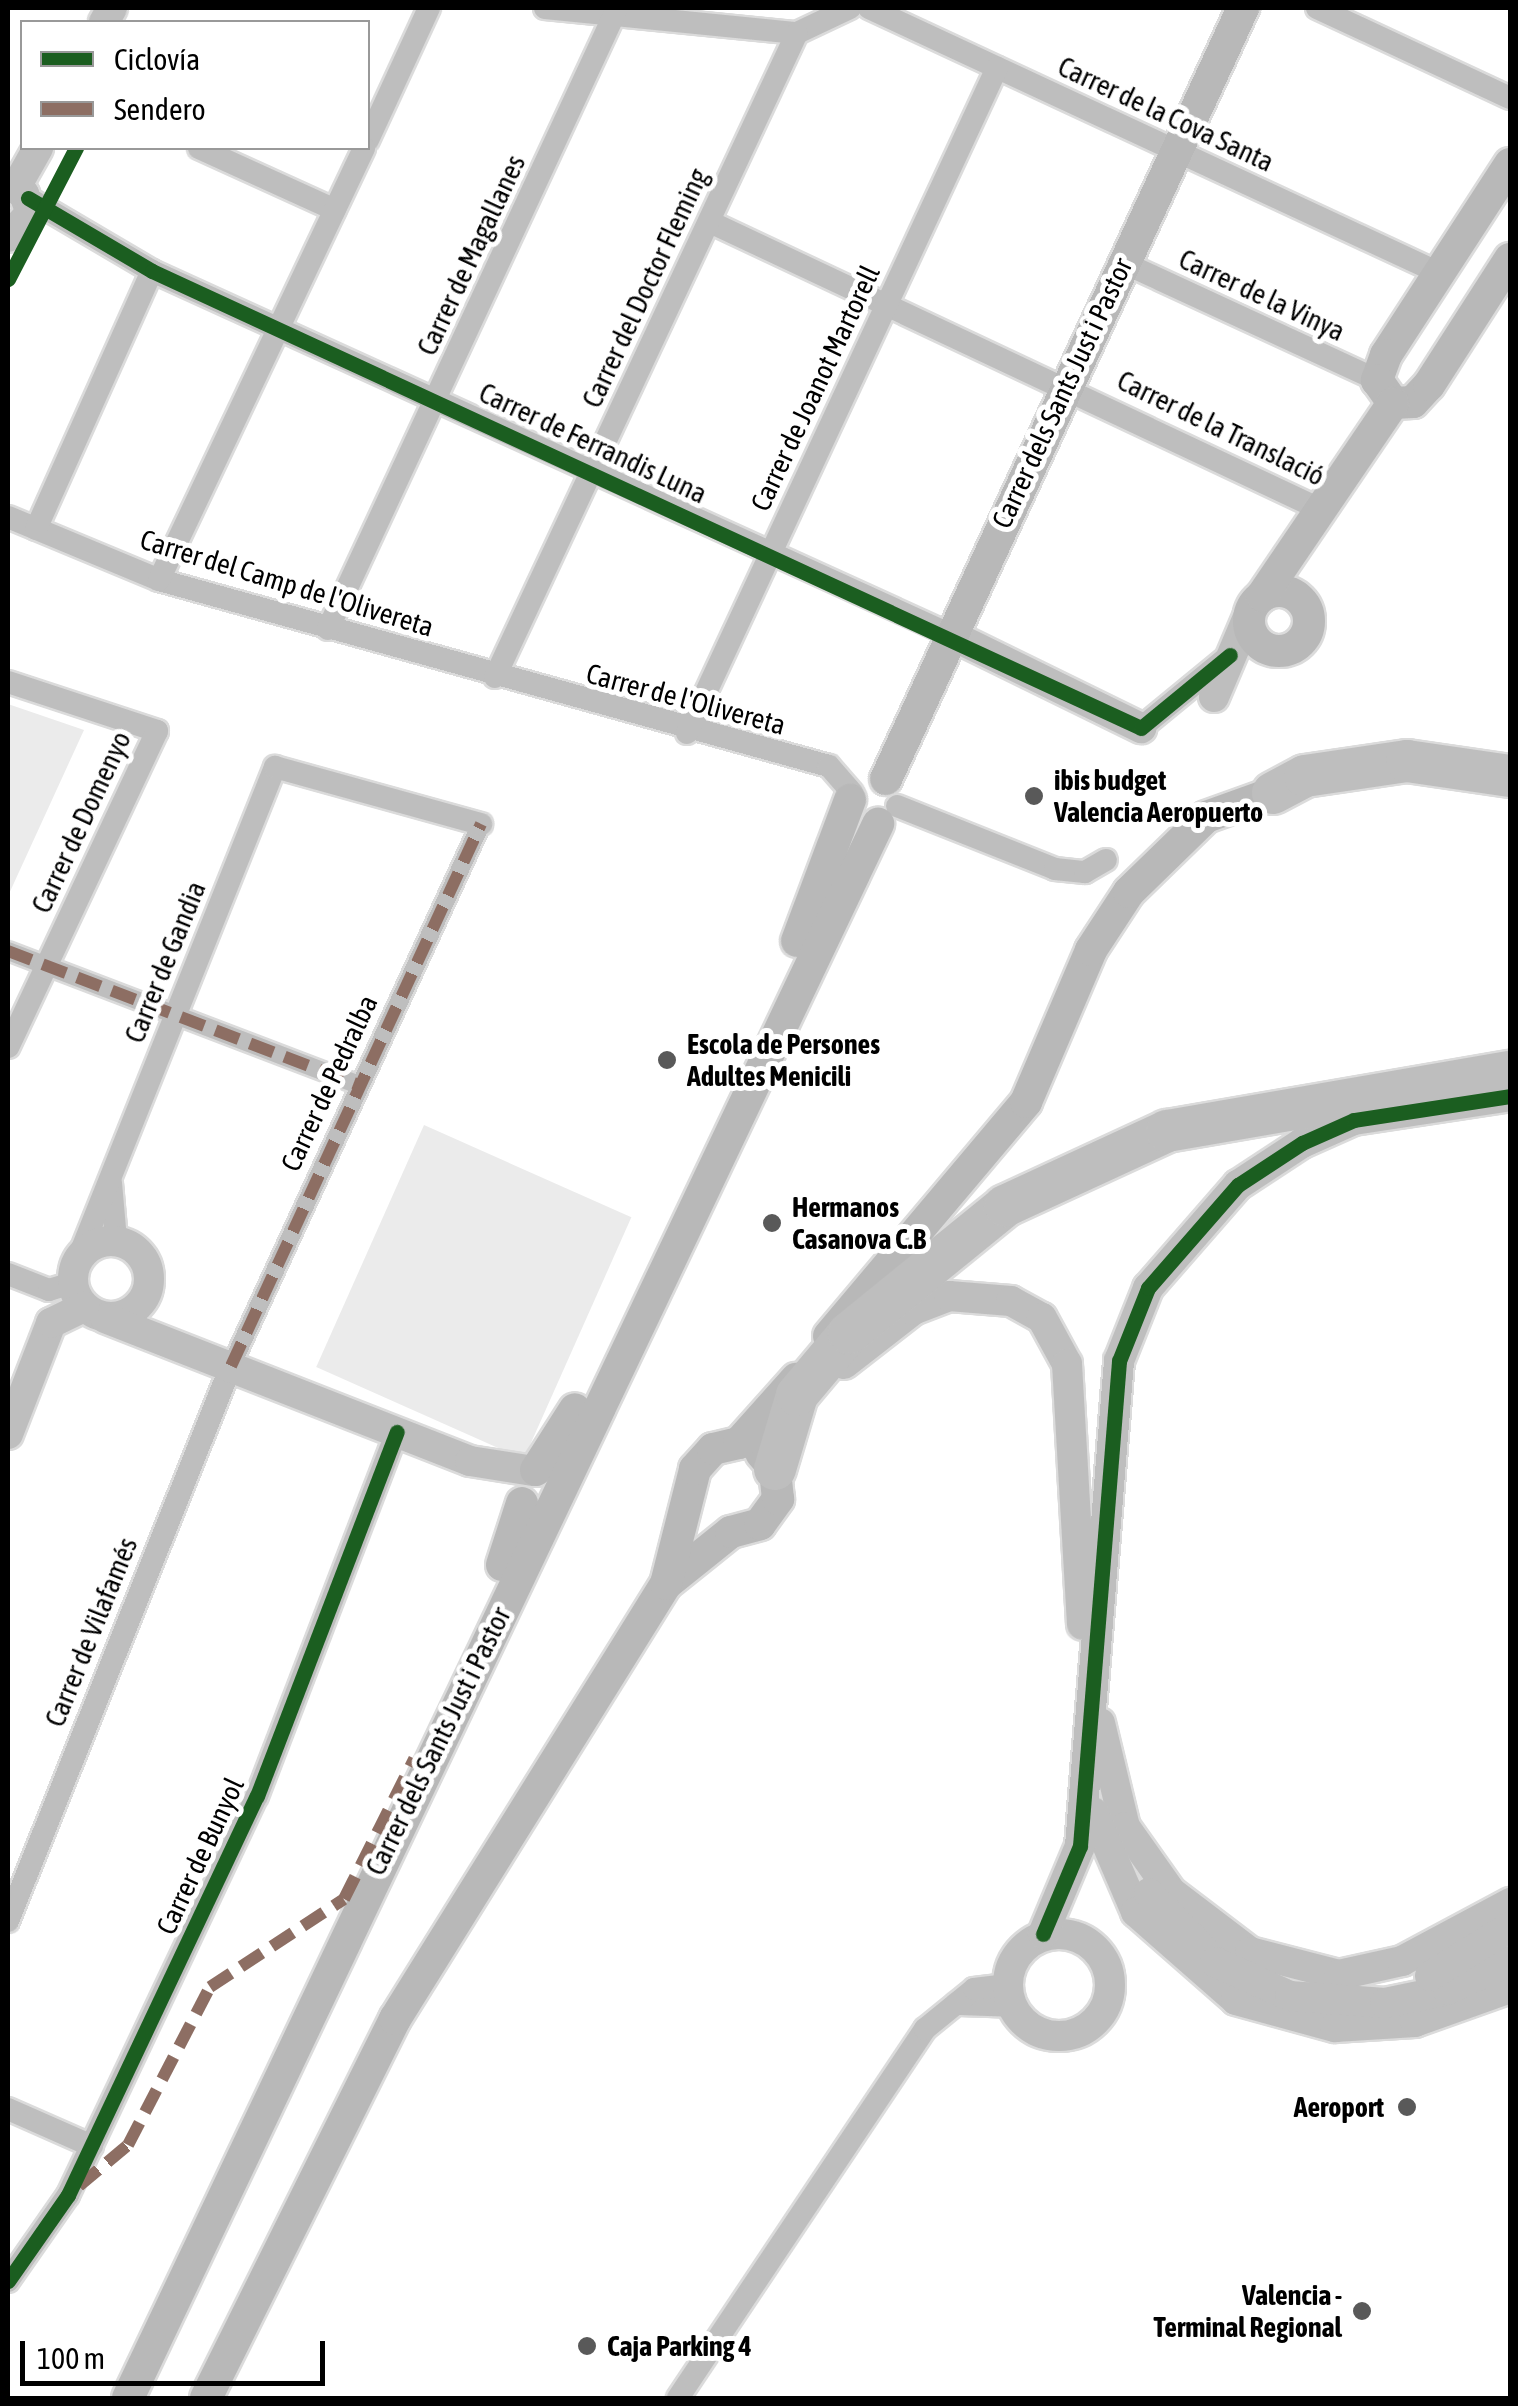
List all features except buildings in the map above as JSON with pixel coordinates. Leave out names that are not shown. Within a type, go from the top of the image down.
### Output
[{"type":"highway","points":[[1273,793],[1305,776],[1407,760],[1510,776]]},
{"type":"highway","points":[[775,1469],[797,1396],[849,1334],[961,1234],[1167,1131],[1504,1095]]},
{"type":"main road","name":"Carrer dels Sants Just i Pastor","points":[[538,1491],[887,803],[952,635],[1243,8]]},
{"type":"main road","points":[[1303,545],[1301,600],[1306,632],[1288,649],[1254,638],[1257,603],[1303,545],[1324,511],[1439,273],[1510,164]]},
{"type":"main road","points":[[1385,391],[1413,402],[1429,385],[1510,259]]},
{"type":"main road","points":[[1257,603],[1301,600]]},
{"type":"main road","points":[[206,2398],[395,2019],[666,1584],[692,1496],[695,1469],[713,1450],[739,1444],[886,1260],[998,1143],[1064,1024],[1110,916],[1174,844],[1206,816],[1273,793]]},
{"type":"main road","name":"Carrer dels Sants Just i Pastor","points":[[128,2398],[358,1905],[578,1404],[780,988],[851,796]]},
{"type":"main road","points":[[851,796],[859,818],[887,803]]},
{"type":"main road","points":[[666,1584],[731,1532],[760,1524],[778,1499],[775,1469],[739,1444]]},
{"type":"main road","points":[[692,1496],[706,1520],[731,1532]]},
{"type":"street","points":[[370,136],[429,8]]},
{"type":"street","points":[[546,8],[797,34],[850,8]]},
{"type":"street","name":"Carrer de la Cova Santa","points":[[870,8],[1439,273]]},
{"type":"street","points":[[1317,8],[1510,98]]},
{"type":"street","name":"Carrer de Magallanes","points":[[328,629],[616,13]]},
{"type":"street","name":"Carrer del Doctor Fleming","points":[[495,677],[797,34]]},
{"type":"street","name":"Carrer de Joanot Martorell","points":[[686,732],[997,68]]},
{"type":"street","points":[[8,238],[28,223],[17,190],[37,150]]},
{"type":"street","points":[[203,150],[335,210]]},
{"type":"street","points":[[159,580],[363,150]]},
{"type":"street","name":"Carrer de Ferrandis Luna","points":[[17,190],[152,271],[952,635],[1142,728]]},
{"type":"street","name":"Carrer de la Translació","points":[[710,222],[1324,511]]},
{"type":"street","name":"Carrer de la Vinya","points":[[1122,262],[1385,391]]},
{"type":"street","points":[[36,529],[152,271]]},
{"type":"street","name":"Carrer del Camp de l'Olivereta","points":[[8,518],[159,580],[495,677]]},
{"type":"street","points":[[1214,697],[1257,603]]},
{"type":"street","points":[[1142,728],[1230,655]]},
{"type":"street","name":"Carrer de l'Olivereta","points":[[495,677],[686,732],[829,766],[851,796]]},
{"type":"street","name":"Carrer de Domenyo","points":[[8,682],[157,730],[8,1047]]},
{"type":"street","name":"Carrer de Gandia","points":[[85,1291],[110,1179],[275,766],[481,824]]},
{"type":"street","points":[[887,803],[1054,869],[1085,872],[1106,860]]},
{"type":"street","name":"Carrer de Pedralba","points":[[231,1366],[357,1084],[481,824]]},
{"type":"street","points":[[8,952],[174,1020],[357,1084]]},
{"type":"street","points":[[1504,1095],[1408,1108],[1302,1143],[1238,1185],[1148,1288],[1119,1360],[1098,1654],[1096,1771],[1099,1843],[1136,1912],[1236,2000],[1335,2027],[1415,2022],[1510,1988]]},
{"type":"street","name":"Carrer de Gandia","points":[[110,1179],[116,1240]]},
{"type":"street","points":[[8,1434],[51,1323],[85,1291],[116,1240],[145,1264],[144,1301]]},
{"type":"street","points":[[8,1274],[48,1290],[85,1291],[144,1301],[188,1349]]},
{"type":"street","points":[[85,1291],[188,1349],[538,1491]]},
{"type":"street","points":[[797,1396],[913,1310],[948,1296],[1011,1301],[1042,1318],[1067,1364],[1081,1622],[1098,1654]]},
{"type":"street","name":"Carrer de Vilafamés","points":[[8,1921],[231,1366]]},
{"type":"street","name":"Carrer de Bunyol","points":[[8,2280],[92,2146],[257,1796],[397,1432]]},
{"type":"street","points":[[1009,1995],[1015,1957],[1043,1934],[1076,1867],[1096,1771]]},
{"type":"street","points":[[1096,1771],[1110,1820],[1152,1898],[1188,1939],[1244,1979],[1331,2002],[1448,1990],[1510,1961]]},
{"type":"street","points":[[1096,1771],[1125,1827],[1171,1892],[1250,1952],[1313,1981],[1402,1982],[1454,1967],[1510,1927]]},
{"type":"street","points":[[1250,1952],[1339,1975],[1402,1961],[1510,1903]]},
{"type":"street","points":[[1009,1995],[1044,2033],[1064,2036],[1090,2028],[1110,2005],[1113,1987],[1091,1945],[1043,1934]]},
{"type":"street","points":[[678,2398],[947,2005],[1009,1995]]},
{"type":"street","points":[[8,2109],[92,2146]]},
{"type":"shaded area","points":[[8,704],[84,730],[8,896]]},
{"type":"shaded area","points":[[424,1125],[631,1217],[524,1459],[316,1367]]},
{"type":"marked path","points":[[231,1366],[481,824]]},
{"type":"marked path","points":[[8,951],[357,1084]]},
{"type":"marked path","points":[[79,2186],[128,2145],[210,1987],[344,1899],[414,1759]]},
{"type":"cycle path","points":[[8,279],[75,150]]},
{"type":"cycle path","points":[[28,198],[152,271],[1141,728],[1230,655]]},
{"type":"cycle path","points":[[1043,1934],[1080,1846],[1119,1361],[1148,1288],[1238,1185],[1302,1143],[1354,1120],[1510,1096]]},
{"type":"cycle path","points":[[8,2281],[68,2195],[257,1796],[397,1432]]},
{"type":"place","name":"ibis budget Valencia Aeropuerto","points":[[1034,796]]},
{"type":"place","name":"Escola de Persones Adultes Menicili","points":[[667,1060]]},
{"type":"place","name":"Hermanos Casanova C.B","points":[[772,1223]]},
{"type":"place","name":"Aeroport","points":[[1407,2107]]},
{"type":"place","name":"Valencia - Terminal Regional","points":[[1362,2311]]},
{"type":"place","name":"Caja Parking 4","points":[[587,2346]]}]
